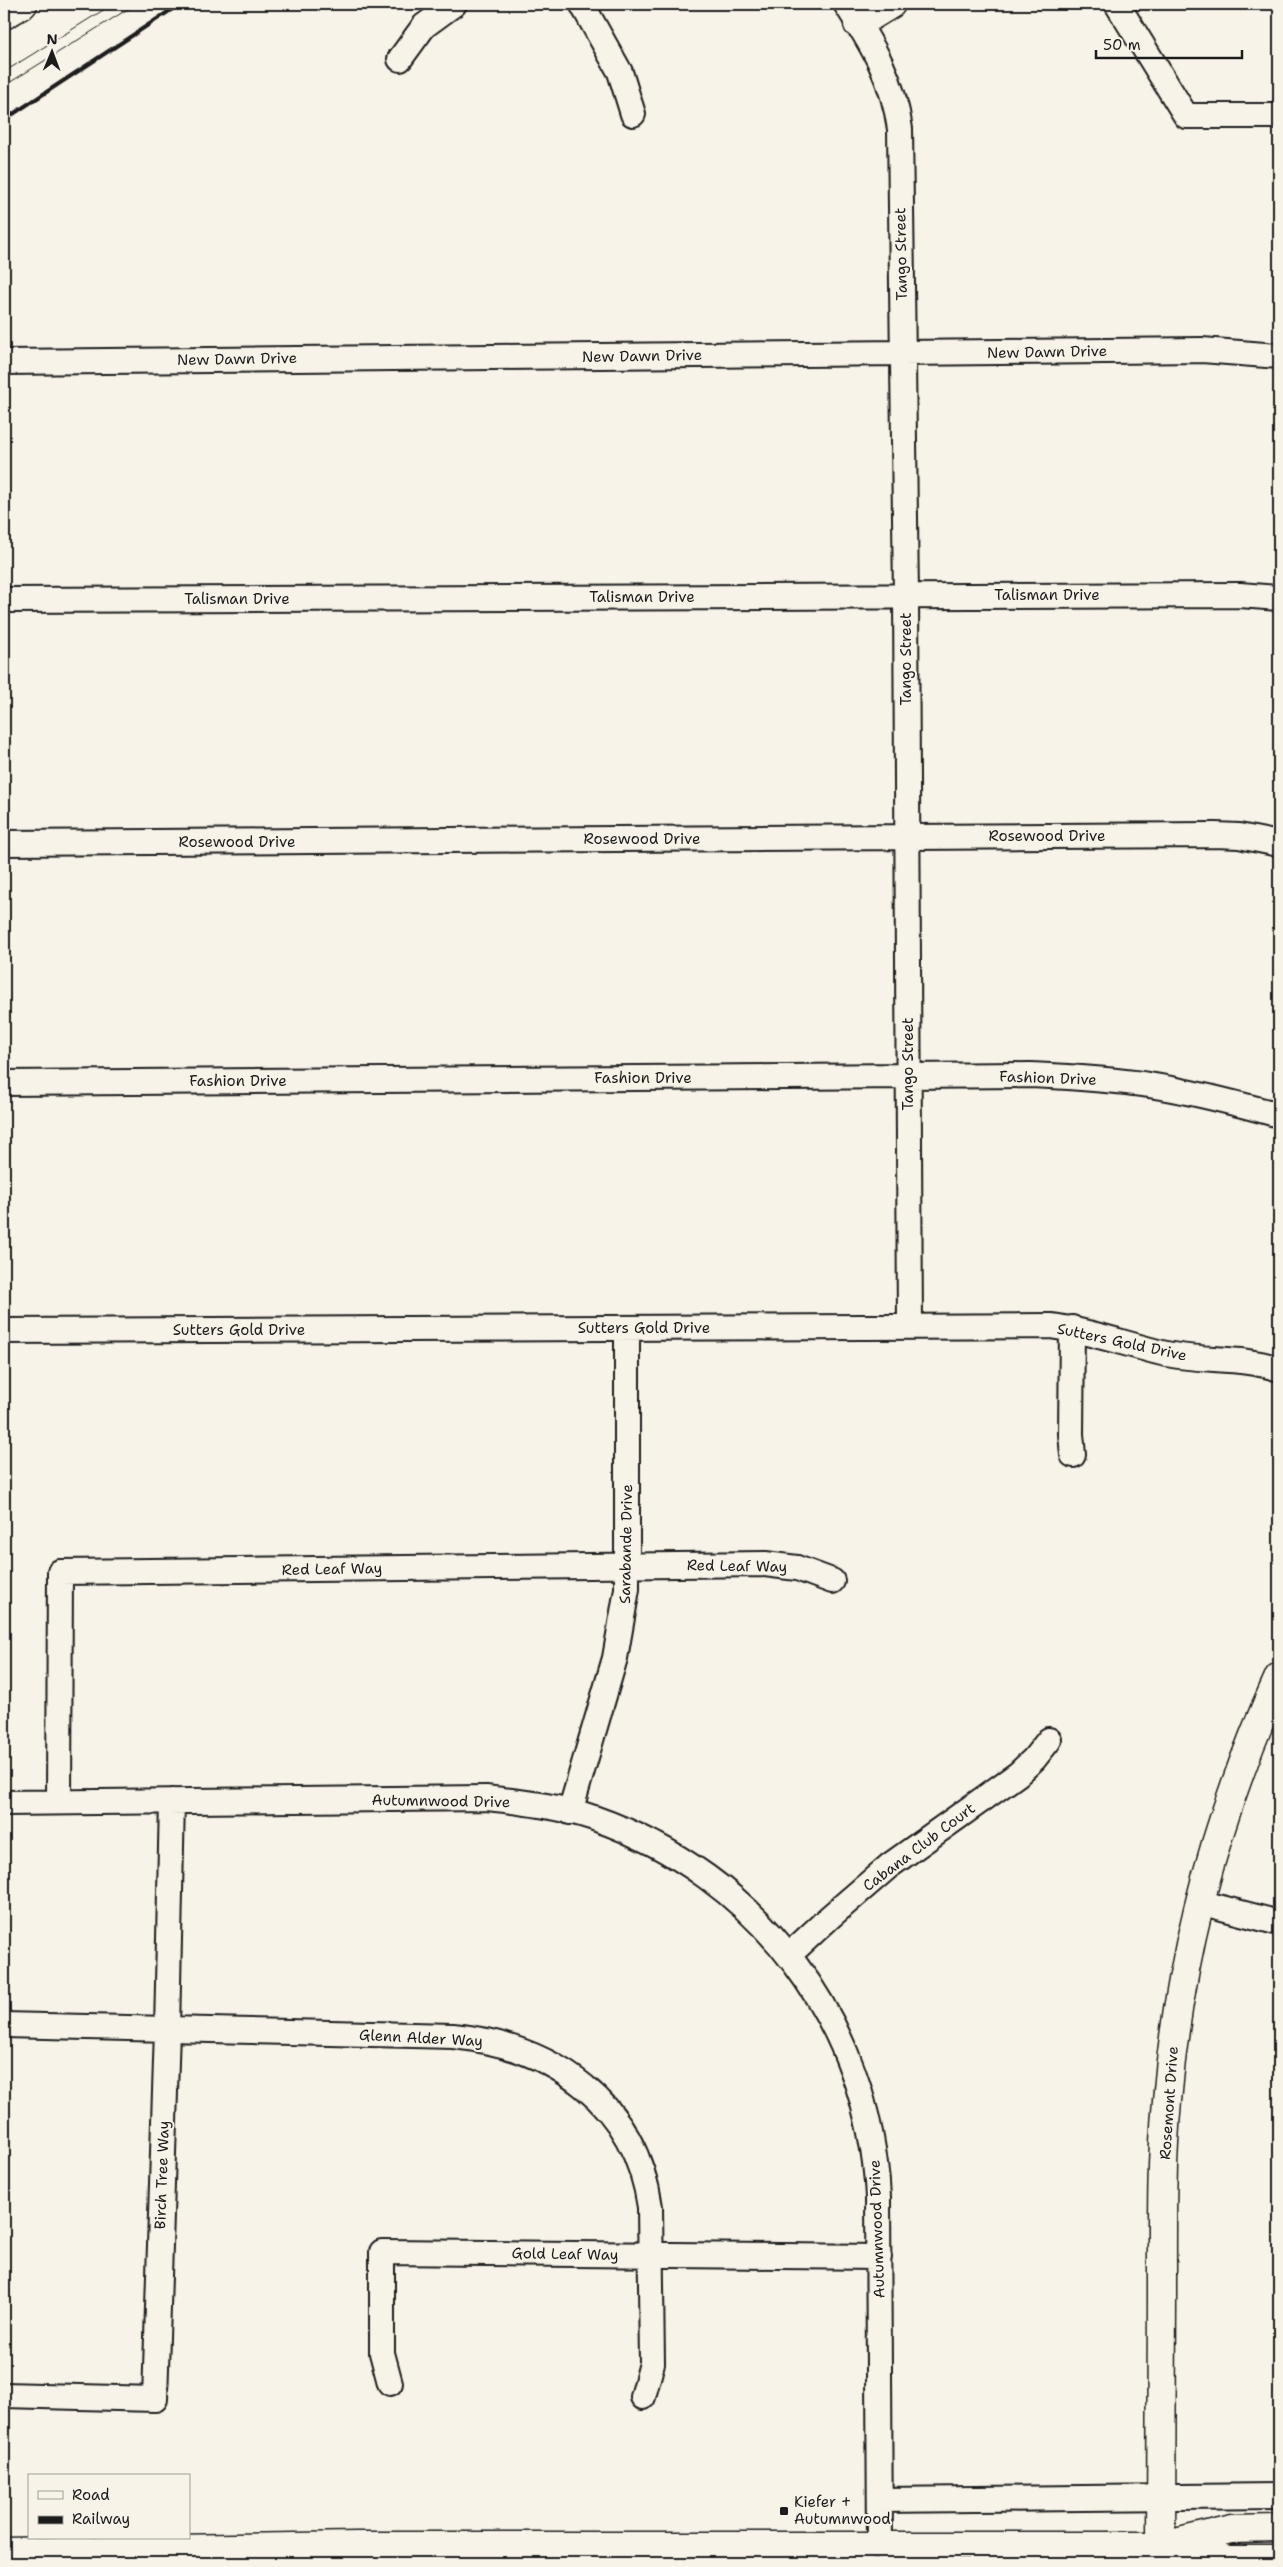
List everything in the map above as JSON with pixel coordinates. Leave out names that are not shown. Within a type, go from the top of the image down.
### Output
[{"type":"street","points":[[400,59],[424,26],[454,4]]},
{"type":"street","points":[[582,4],[620,72],[633,114]]},
{"type":"street","points":[[852,14],[891,4]]},
{"type":"street","points":[[1117,4],[1186,116],[1279,116]]},
{"type":"street","name":"Tango Street","points":[[852,14],[884,68],[897,108],[900,129],[906,596],[910,1326]]},
{"type":"street","name":"New Dawn Drive","points":[[4,362],[1202,350],[1279,356]]},
{"type":"street","name":"Talisman Drive","points":[[4,600],[1240,595],[1279,598]]},
{"type":"street","name":"Rosewood Drive","points":[[4,844],[1214,835],[1239,836],[1279,844]]},
{"type":"street","name":"Fashion Drive","points":[[4,1083],[1031,1075],[1090,1078],[1149,1085],[1214,1097],[1279,1115]]},
{"type":"street","name":"Sutters Gold Drive","points":[[4,1331],[1052,1326],[1094,1332],[1163,1353],[1254,1363],[1279,1370]]},
{"type":"street","name":"Sarabande Drive","points":[[570,1812],[621,1635],[627,1566],[627,1328]]},
{"type":"street","points":[[1072,1328],[1071,1434],[1074,1455]]},
{"type":"street","name":"Red Leaf Way","points":[[59,1802],[60,1572],[766,1564],[796,1568],[832,1581]]},
{"type":"street","name":"Rosemont Drive","points":[[1164,2555],[1161,2497],[1162,2197],[1167,2102],[1184,1972],[1216,1841],[1237,1779],[1279,1677]]},
{"type":"street","name":"Cabana Club Court","points":[[789,1955],[830,1916],[889,1866],[1018,1774],[1034,1759],[1049,1740]]},
{"type":"street","name":"Autumnwood Drive","points":[[4,1803],[486,1798],[529,1803],[570,1812],[633,1834],[672,1854],[708,1877],[742,1905],[789,1955],[815,1991],[836,2030],[853,2070],[866,2111],[877,2175],[880,2546]]},
{"type":"street","name":"Birch Tree Way","points":[[4,2395],[155,2399],[167,2030],[172,1801]]},
{"type":"street","points":[[1200,1902],[1279,1923]]},
{"type":"street","name":"Glenn Alder Way","points":[[4,2026],[453,2036],[496,2043],[542,2060],[581,2084],[597,2097],[616,2118],[634,2147],[647,2186],[650,2207],[652,2363],[643,2397]]},
{"type":"street","name":"Gold Leaf Way","points":[[390,2383],[382,2352],[382,2252],[879,2257]]},
{"type":"street","points":[[880,2500],[1279,2496]]},
{"type":"street","points":[[1164,2555],[1232,2529],[1279,2528]]},
{"type":"street","points":[[4,2552],[357,2546],[601,2555],[880,2546],[1164,2555],[1230,2560],[1279,2560]]},
{"type":"tram line","points":[[4,72],[113,4]]},
{"type":"tram line","points":[[4,86],[136,4]]},
{"type":"railway","points":[[4,120],[180,4]]},
{"type":"place","name":"Kiefer + Autumnwood","points":[[784,2511]]}]
